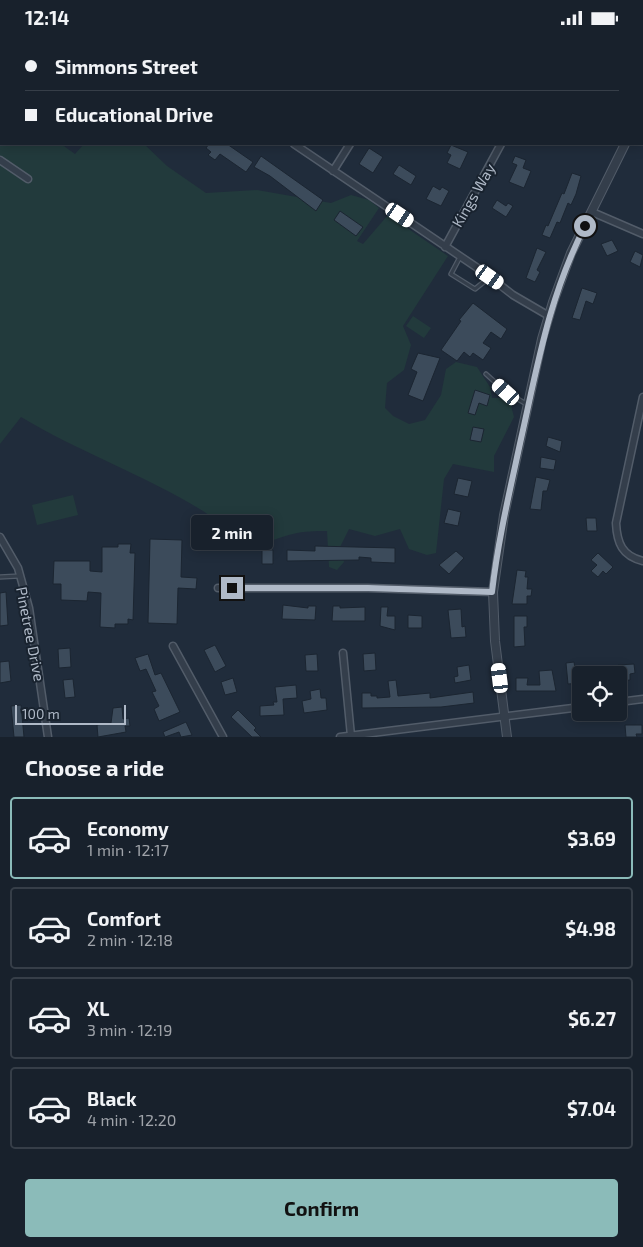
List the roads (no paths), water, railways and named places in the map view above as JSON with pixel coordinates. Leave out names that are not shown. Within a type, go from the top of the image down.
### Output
[{"type":"street","points":[[295,145],[490,277],[513,295],[548,316]]},
{"type":"street","points":[[333,171],[349,145]]},
{"type":"street","name":"Kings Way","points":[[445,247],[500,145]]},
{"type":"street","points":[[507,737],[492,592],[504,515],[548,316],[562,274],[625,145]]},
{"type":"street","points":[[0,160],[28,179]]},
{"type":"street","points":[[592,212],[643,234]]},
{"type":"street","points":[[643,397],[616,523],[617,539],[623,549],[633,559],[643,561]]},
{"type":"street","name":"Pinetree Drive","points":[[0,537],[20,576],[36,647],[48,737]]},
{"type":"street","points":[[218,588],[368,588],[492,592]]},
{"type":"street","points":[[173,646],[222,737]]},
{"type":"street","points":[[343,653],[352,735]]},
{"type":"street","points":[[627,702],[643,699]]},
{"type":"street","points":[[340,737],[572,708]]},
{"type":"lane","points":[[460,257],[451,275],[470,288],[475,289],[490,277]]},
{"type":"lane","points":[[486,375],[506,392],[528,405]]},
{"type":"lane","points":[[0,577],[20,576]]}]
